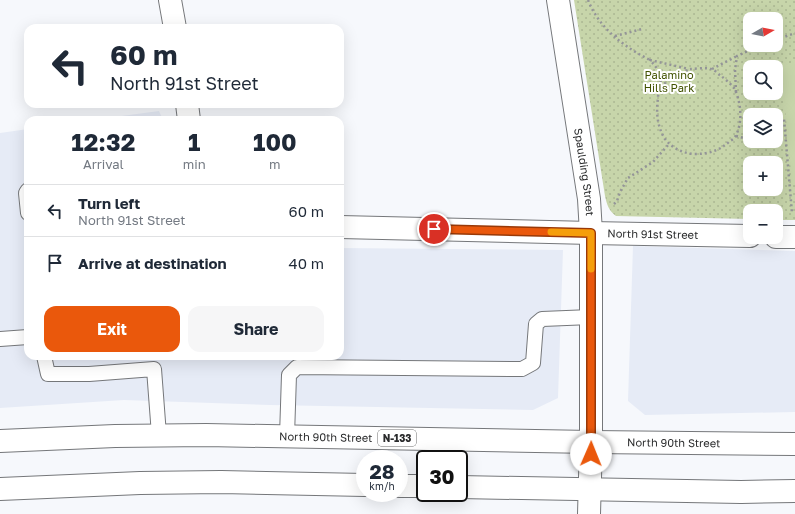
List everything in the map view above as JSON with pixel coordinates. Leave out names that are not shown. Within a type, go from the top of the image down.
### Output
[{"type":"main road","points":[[170,0],[174,24]]},
{"type":"main road","name":"Spaulding Street","points":[[558,0],[589,199],[591,233],[591,442],[589,514]]},
{"type":"main road","name":"North 91st Street","points":[[344,227],[743,236]]},
{"type":"main road","points":[[783,237],[795,237]]},
{"type":"main road","name":"North 90th Street","points":[[0,441],[115,436],[206,435],[795,444]]},
{"type":"main road","points":[[0,489],[140,483],[221,482],[356,485]]},
{"type":"main road","points":[[468,487],[741,492],[795,491]]},
{"type":"lane","points":[[287,436],[289,375],[297,367],[522,369],[533,363],[536,324],[542,319],[591,317]]},
{"type":"lane","points":[[0,339],[24,337]]},
{"type":"lane","points":[[45,360],[48,374],[89,374],[153,362],[160,435]]},
{"type":"path","points":[[588,0],[590,7],[598,20],[609,32],[635,52],[650,60],[690,69],[712,69],[746,52]]},
{"type":"path","points":[[615,36],[642,30]]},
{"type":"path","points":[[783,37],[795,33]]},
{"type":"path","points":[[650,60],[658,69],[660,77],[661,87],[658,94],[657,116],[660,128],[669,144],[681,151],[703,154],[713,152],[723,147],[736,136],[741,114],[737,95],[735,70],[737,56]]},
{"type":"path","points":[[661,87],[678,74],[690,69]]},
{"type":"path","points":[[712,69],[727,80],[737,95]]},
{"type":"path","points":[[783,120],[795,237]]},
{"type":"path","points":[[736,136],[743,138]]},
{"type":"path","points":[[613,205],[617,201],[628,178],[653,162],[669,144]]},
{"type":"shaded area","points":[[159,111],[161,116],[122,116]]},
{"type":"shaded area","points":[[24,130],[24,360],[344,360],[344,248],[563,250],[558,398],[533,410],[270,405],[124,400],[0,408],[0,133]]},
{"type":"shaded area","points":[[633,246],[795,251],[795,412],[645,415],[628,401]]},
{"type":"green space","name":"Palamino Hills Park","points":[[574,0],[795,0],[795,220],[783,220],[783,204],[743,204],[743,219],[616,216],[609,208]]},
{"type":"green space","points":[[795,63],[795,182],[792,183],[783,86],[783,64]]},
{"type":"slow traffic","points":[[551,232],[591,233],[591,269]]},
{"type":"route","points":[[434,229],[591,233],[591,454]]}]
